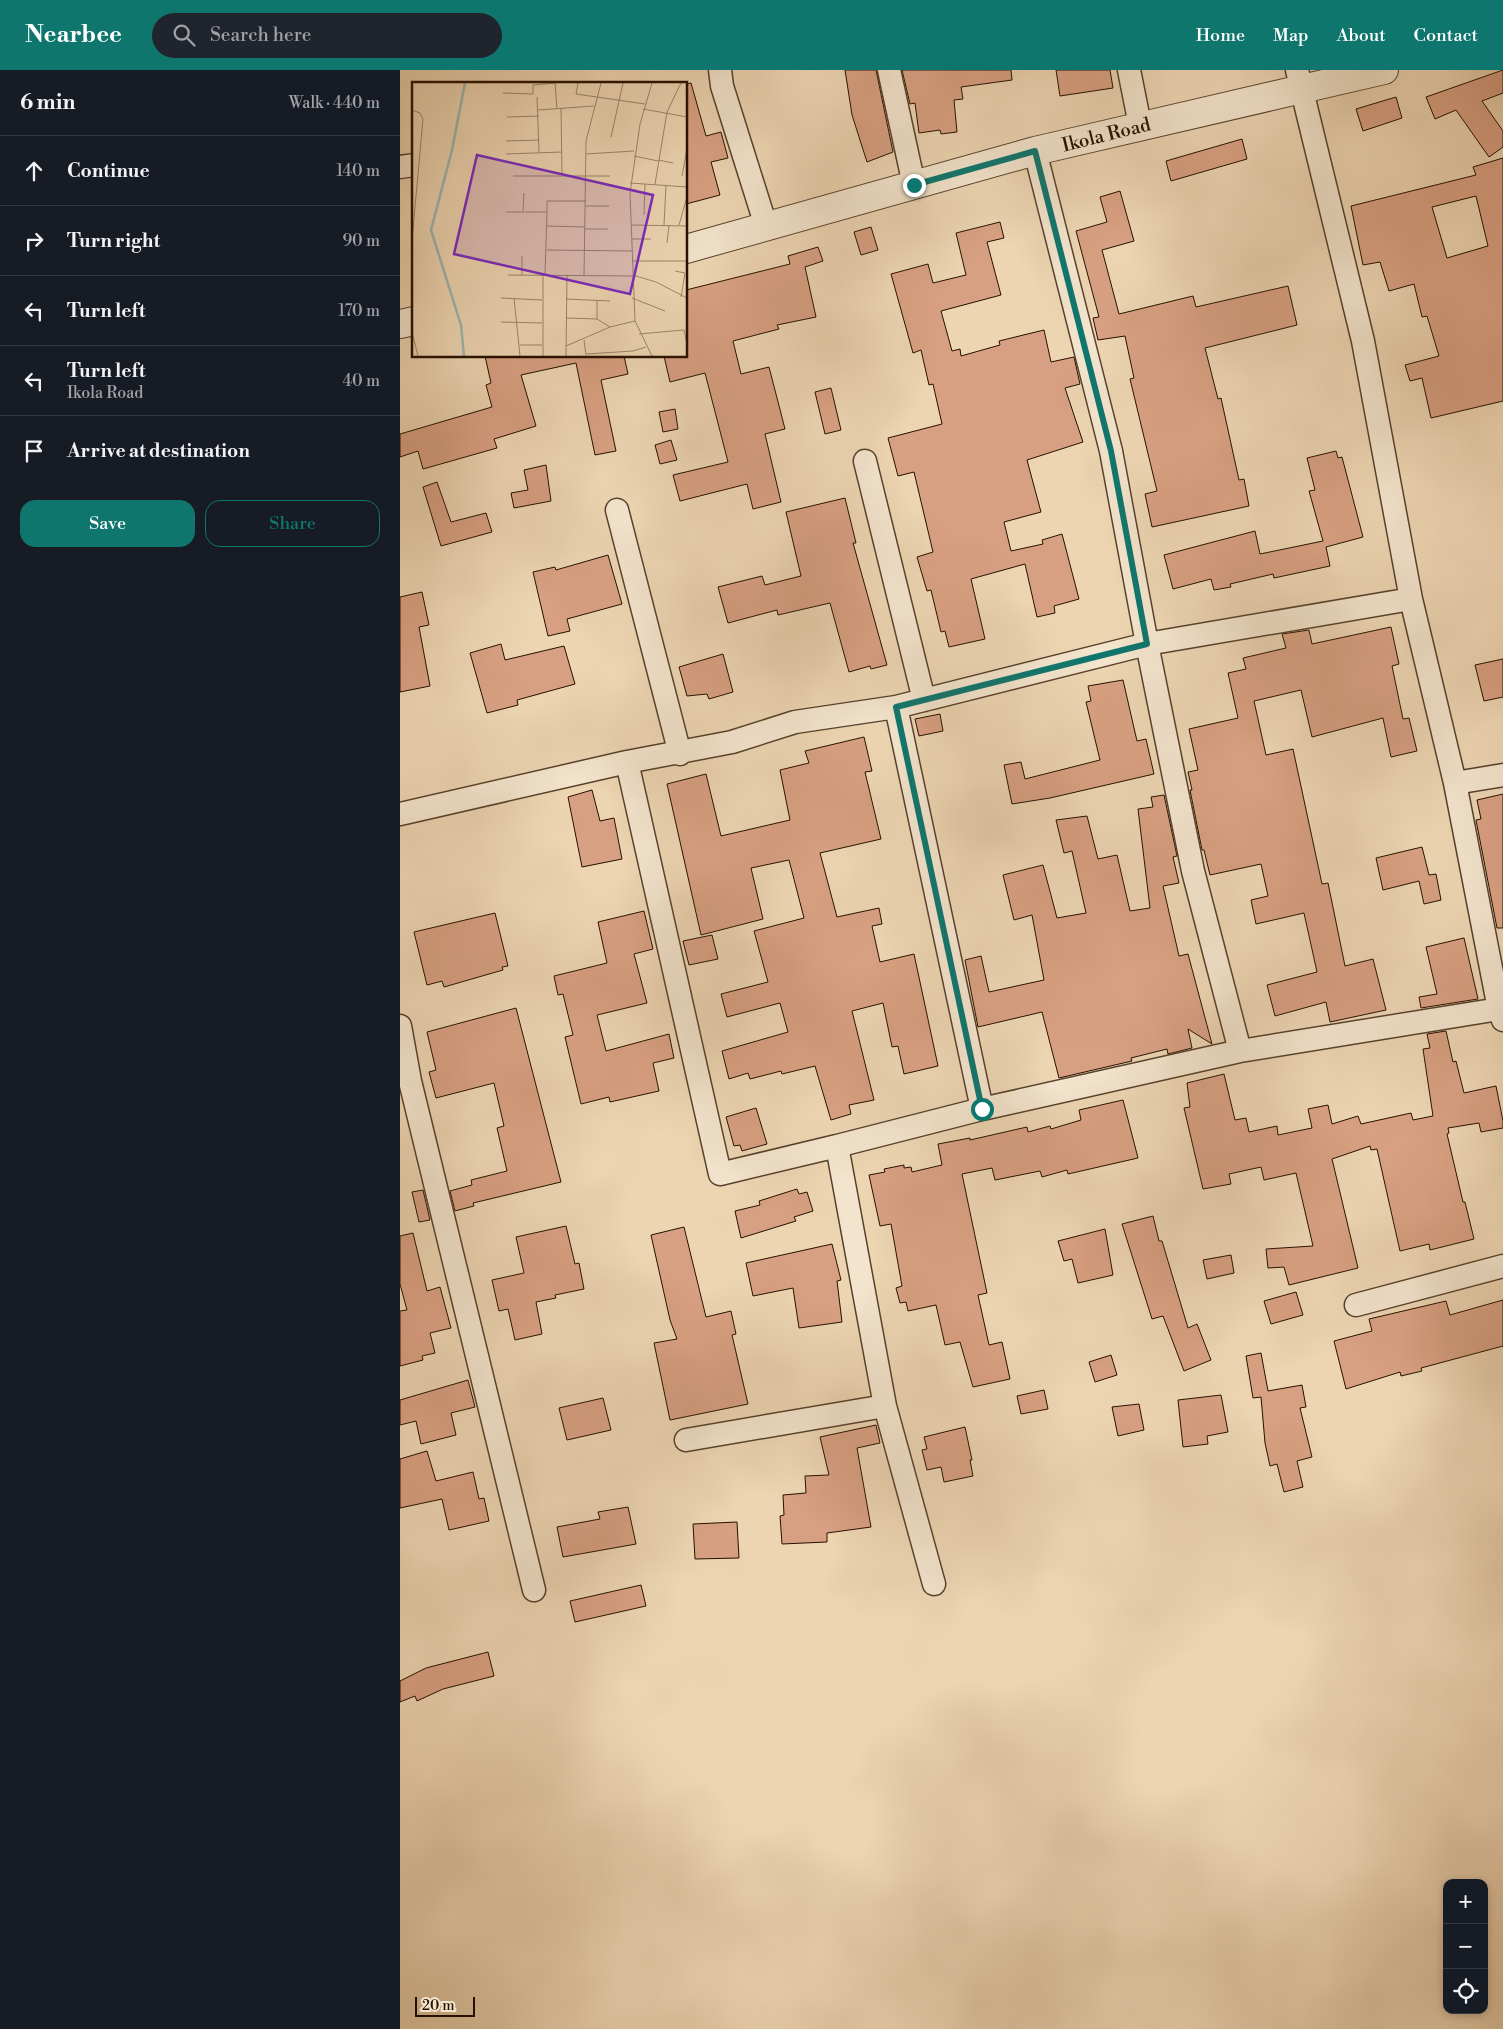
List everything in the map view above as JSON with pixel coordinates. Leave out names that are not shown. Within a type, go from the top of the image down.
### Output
[{"type":"street","points":[[720,70],[722,86],[766,226]]},
{"type":"street","points":[[889,70],[914,185]]},
{"type":"street","points":[[1129,70],[1140,125]]},
{"type":"street","name":"Ikola Road","points":[[688,248],[1035,151],[1140,125],[1300,79],[1384,70]]},
{"type":"street","points":[[628,762],[720,1174],[982,1109],[1240,1051],[1501,1014],[1456,784],[1411,599],[1363,342],[1300,79]]},
{"type":"street","points":[[1035,151],[1111,451],[1147,644],[1193,871],[1240,1051]]},
{"type":"street","points":[[865,461],[924,700]]},
{"type":"street","points":[[617,510],[680,754]]},
{"type":"street","points":[[400,814],[628,762],[680,754],[732,742],[795,722],[896,707],[1147,644],[1411,599]]},
{"type":"street","points":[[896,707],[982,1109]]},
{"type":"street","points":[[1456,784],[1503,775]]},
{"type":"street","points":[[400,1026],[405,1082],[534,1590]]},
{"type":"street","points":[[837,1146],[885,1406],[934,1584]]},
{"type":"street","points":[[1356,1305],[1503,1266]]},
{"type":"street","points":[[686,1440],[885,1406]]},
{"type":"building","points":[[845,70],[876,70],[893,152],[867,162],[852,115]]},
{"type":"building","points":[[902,70],[1011,70],[1012,80],[961,87],[963,99],[954,100],[957,132],[941,134],[940,130],[919,133],[915,103],[910,104]]},
{"type":"building","points":[[1056,70],[1110,70],[1113,88],[1060,96]]},
{"type":"building","points":[[1503,70],[1503,93],[1482,101],[1503,131],[1503,147],[1489,157],[1456,110],[1435,119],[1426,97]]},
{"type":"building","points":[[691,83],[706,136],[721,132],[728,158],[711,162],[720,195],[688,203],[688,84]]},
{"type":"building","points":[[1396,97],[1402,118],[1363,131],[1356,109]]},
{"type":"building","points":[[1242,139],[1247,159],[1171,181],[1166,161]]},
{"type":"building","points":[[1503,158],[1503,401],[1431,418],[1422,378],[1410,381],[1405,365],[1439,356],[1427,316],[1422,317],[1414,284],[1389,291],[1380,262],[1363,265],[1351,206],[1476,175],[1473,167]],"holes":[[[1476,196],[1488,246],[1447,258],[1432,207]]]},
{"type":"building","points":[[1120,191],[1134,241],[1102,250],[1119,314],[1193,296],[1196,307],[1288,286],[1297,325],[1205,348],[1218,399],[1221,398],[1239,480],[1244,479],[1249,506],[1152,527],[1145,494],[1157,491],[1130,379],[1134,378],[1125,336],[1098,340],[1093,318],[1099,317],[1076,231],[1107,222],[1100,197]]},
{"type":"building","points":[[1000,222],[1004,238],[987,242],[1001,295],[941,311],[952,351],[960,349],[961,356],[1000,345],[999,341],[1044,330],[1051,362],[1074,357],[1080,384],[1065,388],[1083,442],[1027,460],[1041,512],[1004,522],[1011,551],[1043,544],[1042,540],[1062,534],[1079,599],[1054,606],[1055,613],[1037,617],[1025,564],[971,579],[985,639],[949,647],[945,631],[941,632],[931,590],[927,591],[917,557],[933,552],[914,472],[898,476],[888,438],[942,424],[933,384],[929,385],[921,350],[913,353],[891,274],[928,264],[933,283],[966,275],[956,233]]},
{"type":"building","points":[[871,227],[878,250],[861,255],[854,232]]},
{"type":"building","points":[[818,247],[823,261],[805,267],[816,317],[777,325],[779,329],[733,341],[741,374],[769,367],[785,429],[765,434],[781,502],[753,509],[747,484],[680,501],[673,475],[728,462],[705,373],[670,382],[664,358],[688,358],[688,290],[790,264],[788,256]]},
{"type":"building","points":[[485,358],[624,358],[628,374],[601,380],[616,451],[595,455],[576,363],[521,375],[536,426],[494,439],[497,448],[423,469],[418,451],[400,457],[400,434],[492,407],[486,385],[491,383]]},
{"type":"building","points":[[831,388],[841,430],[825,434],[815,392]]},
{"type":"building","points":[[675,409],[678,429],[663,432],[659,412]]},
{"type":"building","points":[[671,440],[677,460],[660,464],[655,445]]},
{"type":"building","points":[[1336,451],[1338,458],[1342,457],[1363,537],[1326,547],[1330,566],[1274,578],[1273,574],[1230,584],[1231,587],[1214,590],[1211,579],[1173,589],[1164,555],[1255,531],[1260,554],[1323,541],[1309,491],[1315,490],[1307,458]]},
{"type":"building","points":[[546,465],[551,501],[514,508],[511,493],[528,490],[524,470]]},
{"type":"building","points":[[437,482],[451,522],[486,513],[492,532],[441,546],[423,487]]},
{"type":"building","points":[[845,498],[856,543],[853,543],[887,665],[871,669],[870,666],[849,672],[830,603],[778,615],[777,610],[728,623],[718,587],[762,576],[765,585],[801,576],[786,512]]},
{"type":"building","points":[[608,555],[622,604],[567,619],[570,631],[548,636],[533,572],[555,567],[556,570]]},
{"type":"building","points":[[422,592],[429,625],[419,627],[430,686],[400,692],[400,597]]},
{"type":"building","points":[[1391,627],[1399,664],[1392,666],[1403,719],[1409,718],[1417,751],[1391,757],[1383,718],[1312,737],[1301,690],[1254,701],[1266,755],[1293,749],[1322,884],[1328,883],[1345,966],[1373,959],[1386,1010],[1330,1022],[1326,1002],[1275,1016],[1267,985],[1317,972],[1304,913],[1256,924],[1251,900],[1268,896],[1261,864],[1210,875],[1204,850],[1202,850],[1190,790],[1192,790],[1188,772],[1198,770],[1189,729],[1238,718],[1228,673],[1246,669],[1243,658],[1286,648],[1282,634],[1309,630],[1312,644]]},
{"type":"building","points":[[501,644],[505,660],[564,646],[575,684],[517,700],[518,705],[487,713],[470,653]]},
{"type":"building","points":[[723,654],[733,692],[709,699],[707,694],[687,696],[679,667]]},
{"type":"building","points":[[1503,659],[1503,697],[1484,701],[1475,665]]},
{"type":"building","points":[[1123,680],[1137,741],[1146,739],[1154,774],[1050,798],[1012,804],[1004,765],[1021,762],[1025,779],[1100,760],[1086,702],[1091,701],[1088,686]]},
{"type":"building","points":[[940,714],[943,731],[919,736],[915,719]]},
{"type":"building","points":[[864,737],[872,771],[865,772],[881,839],[820,853],[837,917],[879,908],[882,924],[872,926],[880,962],[914,954],[938,1066],[904,1074],[898,1046],[892,1047],[883,1003],[852,1011],[874,1100],[849,1105],[851,1114],[831,1120],[815,1066],[782,1074],[781,1071],[750,1079],[748,1073],[729,1079],[722,1051],[788,1032],[780,1003],[727,1017],[721,994],[768,982],[754,931],[804,918],[789,860],[751,868],[763,919],[701,935],[667,784],[706,774],[721,836],[790,820],[780,770],[809,763],[805,751]]},
{"type":"building","points":[[592,790],[600,821],[614,818],[622,859],[582,867],[568,797]]},
{"type":"building","points":[[1503,794],[1503,928],[1497,928],[1476,820],[1481,819],[1477,800]]},
{"type":"building","points":[[1164,795],[1177,856],[1173,857],[1179,883],[1163,886],[1179,956],[1188,954],[1212,1044],[1188,1029],[1192,1048],[1168,1054],[1167,1049],[1131,1058],[1132,1061],[1059,1078],[1042,1012],[978,1027],[965,960],[981,956],[989,992],[1044,980],[1032,915],[1014,920],[1003,875],[1043,865],[1057,918],[1086,913],[1072,851],[1064,853],[1056,820],[1087,816],[1098,859],[1117,855],[1130,911],[1150,908],[1138,809],[1153,807],[1151,797]]},
{"type":"building","points":[[1422,847],[1429,875],[1436,874],[1441,900],[1424,904],[1419,881],[1383,890],[1376,858]]},
{"type":"building","points":[[644,911],[653,949],[634,954],[647,1003],[597,1015],[606,1051],[669,1034],[674,1058],[653,1063],[659,1091],[610,1102],[609,1097],[581,1104],[565,1037],[573,1035],[563,994],[558,995],[554,976],[607,963],[598,922]]},
{"type":"building","points":[[495,913],[508,966],[502,967],[503,970],[444,987],[442,981],[427,985],[414,932]]},
{"type":"building","points":[[712,935],[718,959],[689,965],[683,941]]},
{"type":"building","points":[[1464,938],[1478,999],[1421,1008],[1419,997],[1437,994],[1426,947]]},
{"type":"building","points":[[516,1008],[561,1182],[473,1203],[474,1206],[455,1211],[450,1191],[472,1185],[471,1180],[507,1171],[497,1128],[504,1126],[494,1083],[436,1098],[429,1072],[436,1070],[427,1032]]},
{"type":"building","points":[[1446,1031],[1453,1062],[1456,1061],[1464,1093],[1496,1086],[1503,1121],[1503,1128],[1481,1132],[1479,1123],[1448,1128],[1449,1133],[1447,1134],[1474,1239],[1430,1250],[1429,1244],[1400,1251],[1377,1149],[1371,1150],[1370,1146],[1332,1159],[1358,1268],[1289,1285],[1284,1267],[1268,1268],[1266,1249],[1313,1246],[1296,1173],[1264,1180],[1261,1167],[1229,1174],[1231,1184],[1203,1189],[1184,1108],[1190,1107],[1187,1083],[1224,1074],[1235,1120],[1246,1118],[1249,1132],[1277,1126],[1278,1135],[1312,1128],[1308,1109],[1328,1105],[1332,1124],[1358,1116],[1361,1124],[1411,1113],[1413,1120],[1433,1116],[1423,1049],[1430,1048],[1427,1034]]},
{"type":"building","points":[[1123,1100],[1138,1158],[1068,1174],[1067,1170],[1042,1177],[1040,1171],[995,1180],[992,1168],[962,1174],[987,1293],[978,1295],[989,1345],[1002,1342],[1010,1379],[973,1387],[960,1342],[945,1345],[936,1305],[908,1311],[906,1302],[900,1303],[896,1288],[902,1286],[891,1224],[880,1226],[869,1175],[885,1172],[884,1169],[904,1165],[904,1168],[911,1167],[912,1172],[942,1165],[938,1144],[970,1138],[970,1140],[1027,1127],[1028,1132],[1050,1126],[1051,1129],[1081,1120],[1079,1110]]},
{"type":"building","points":[[756,1108],[767,1144],[742,1151],[740,1145],[734,1146],[726,1117]]},
{"type":"building","points":[[797,1189],[799,1194],[807,1192],[813,1211],[794,1217],[796,1221],[741,1238],[735,1211],[760,1205],[759,1201]]},
{"type":"building","points":[[423,1190],[430,1220],[419,1222],[412,1192]]},
{"type":"building","points":[[1153,1216],[1159,1241],[1162,1241],[1188,1328],[1197,1324],[1211,1360],[1184,1371],[1163,1316],[1152,1319],[1122,1224]]},
{"type":"building","points":[[566,1226],[575,1264],[579,1263],[584,1289],[555,1295],[556,1298],[536,1302],[542,1334],[515,1340],[508,1309],[499,1311],[492,1280],[524,1273],[516,1237]]},
{"type":"building","points":[[684,1227],[706,1317],[731,1311],[736,1334],[732,1335],[748,1404],[670,1420],[654,1343],[677,1339],[670,1320],[651,1235]]},
{"type":"building","points":[[1105,1229],[1113,1275],[1078,1283],[1072,1259],[1064,1261],[1058,1241]]},
{"type":"building","points":[[413,1233],[427,1291],[440,1287],[451,1328],[430,1333],[435,1353],[422,1356],[423,1360],[400,1366],[400,1311],[407,1310],[400,1284],[400,1236]]},
{"type":"building","points":[[832,1244],[841,1280],[837,1281],[842,1322],[799,1328],[793,1288],[753,1296],[746,1263]]},
{"type":"building","points":[[1231,1255],[1234,1273],[1207,1279],[1203,1260]]},
{"type":"building","points":[[1296,1292],[1303,1315],[1271,1324],[1264,1301]]},
{"type":"building","points":[[1503,1300],[1503,1346],[1421,1368],[1422,1371],[1401,1376],[1400,1372],[1346,1389],[1334,1341],[1372,1331],[1369,1319],[1446,1301],[1450,1315]]},
{"type":"building","points":[[1261,1353],[1268,1391],[1302,1385],[1306,1407],[1300,1408],[1312,1457],[1297,1461],[1303,1487],[1284,1492],[1277,1464],[1270,1466],[1265,1443],[1261,1397],[1253,1398],[1246,1356]]},
{"type":"building","points":[[1111,1355],[1117,1375],[1095,1382],[1089,1362]]},
{"type":"building","points":[[468,1380],[475,1407],[451,1413],[456,1435],[421,1444],[416,1421],[400,1425],[400,1400]]},
{"type":"building","points":[[1044,1390],[1048,1409],[1021,1414],[1017,1396]]},
{"type":"building","points":[[1221,1395],[1228,1432],[1207,1436],[1208,1444],[1183,1447],[1178,1400]]},
{"type":"building","points":[[603,1398],[611,1430],[567,1440],[559,1408]]},
{"type":"building","points":[[1139,1404],[1144,1430],[1118,1436],[1112,1407]]},
{"type":"building","points":[[876,1425],[880,1443],[857,1448],[871,1527],[827,1533],[827,1542],[782,1544],[780,1516],[784,1515],[783,1495],[806,1493],[805,1476],[829,1475],[820,1437]]},
{"type":"building","points":[[965,1427],[972,1460],[970,1460],[973,1476],[944,1482],[941,1467],[927,1470],[922,1450],[927,1449],[924,1437]]},
{"type":"building","points":[[427,1451],[436,1481],[473,1472],[479,1499],[484,1498],[489,1521],[449,1530],[442,1499],[400,1508],[400,1459]]},
{"type":"building","points":[[628,1507],[636,1544],[563,1557],[557,1527],[600,1519],[598,1512]]},
{"type":"building","points":[[737,1522],[739,1558],[695,1559],[693,1524]]},
{"type":"building","points":[[641,1585],[646,1606],[575,1622],[570,1601]]},
{"type":"building","points":[[488,1652],[494,1676],[443,1689],[417,1701],[415,1696],[400,1702],[400,1681],[426,1668]]},
{"type":"route","points":[[914,185],[1035,151],[1111,451],[1147,644],[896,707],[982,1109]]}]
